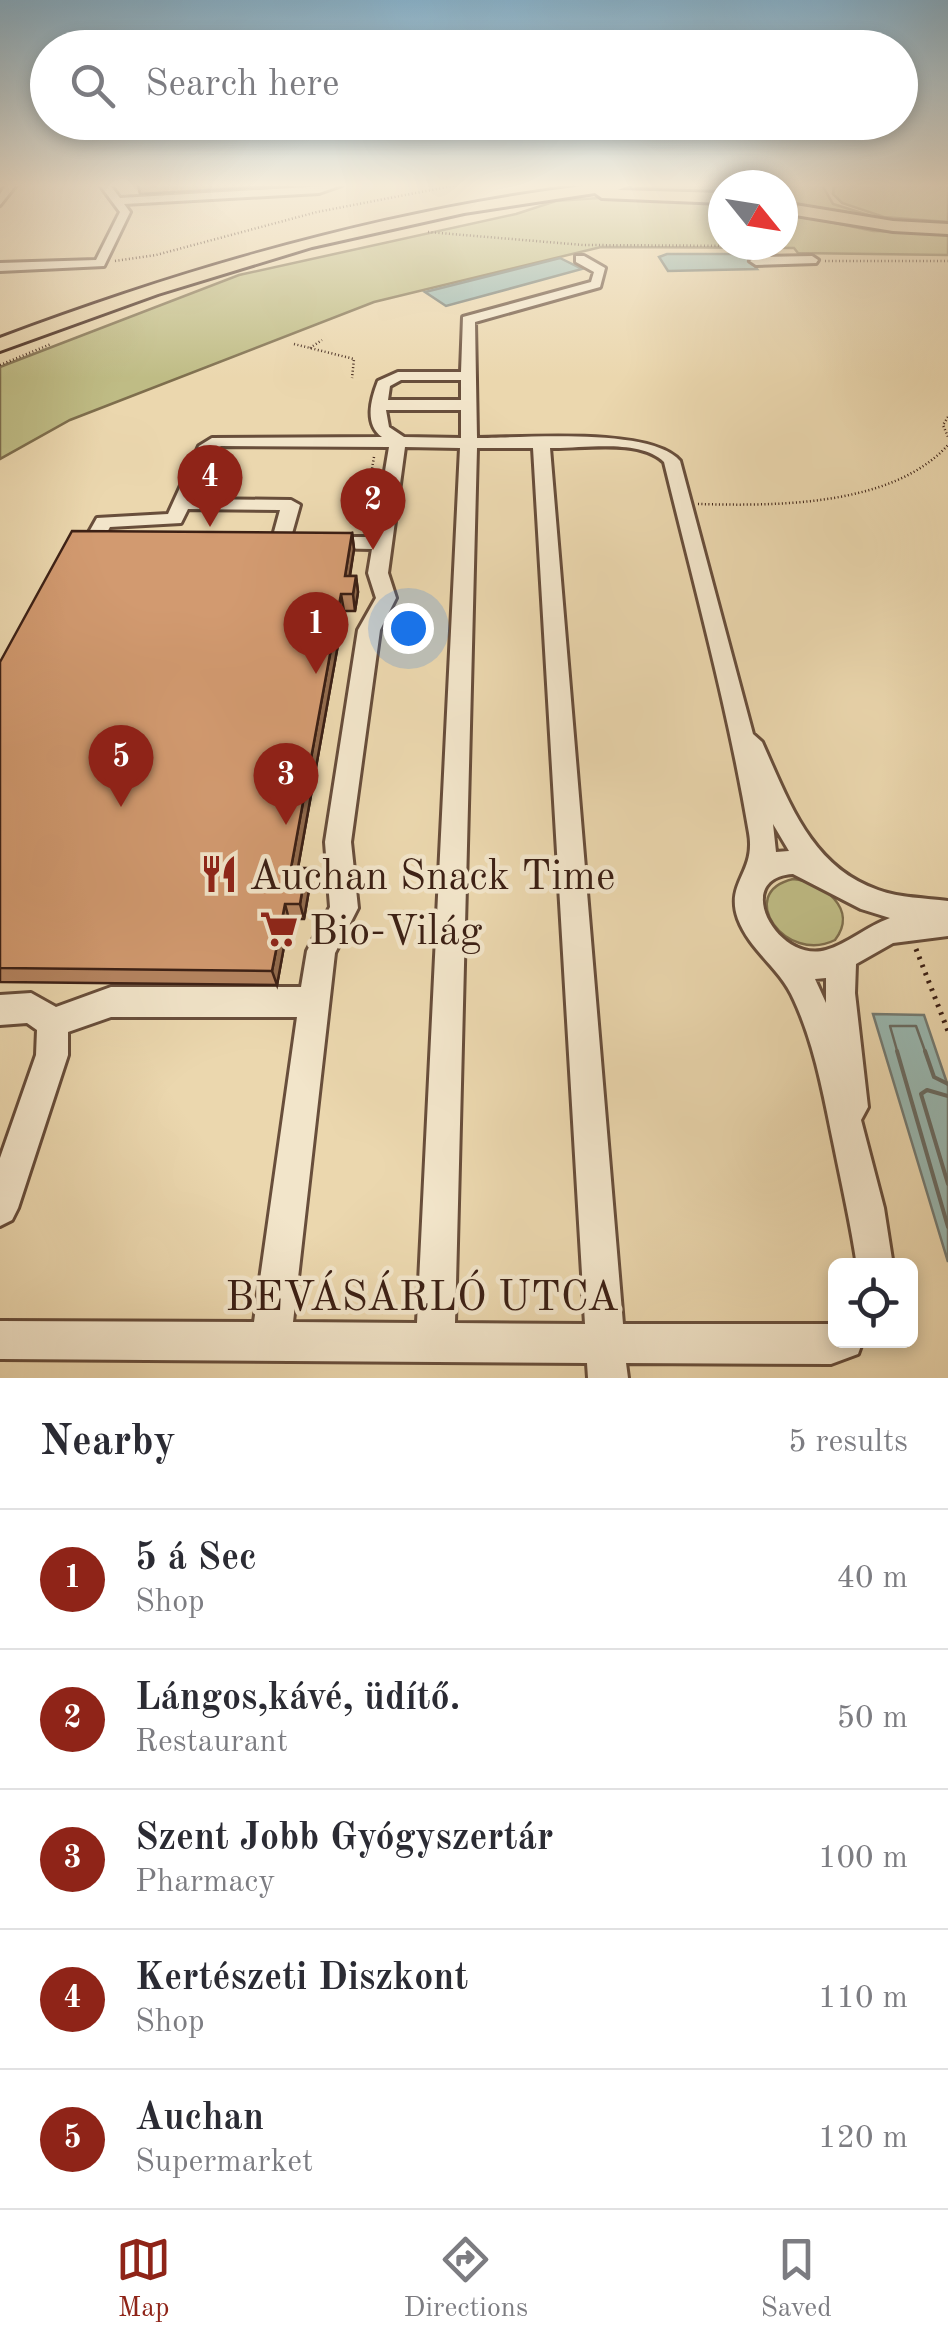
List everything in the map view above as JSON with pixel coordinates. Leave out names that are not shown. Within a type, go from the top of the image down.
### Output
[{"type":"highway","points":[[0,328],[242,249]]},
{"type":"highway","points":[[0,346],[126,299],[291,249]]},
{"type":"street","points":[[0,267],[100,263],[105,249]]},
{"type":"street","points":[[435,1342],[468,442],[468,320],[596,284],[602,271],[580,259]]},
{"type":"street","points":[[756,261],[812,260]]},
{"type":"street","points":[[271,1342],[321,951],[344,908],[338,842],[370,630],[386,598],[379,584],[371,543],[388,441],[381,429],[378,405],[382,384],[398,376],[468,376]]},
{"type":"street","points":[[378,405],[468,405]]},
{"type":"street","points":[[93,542],[104,522],[171,522],[207,446],[242,440],[649,446],[672,462],[736,711],[763,838],[763,866],[747,903],[759,934],[798,978],[818,1026],[867,1220]]},
{"type":"street","points":[[541,443],[607,1361]]},
{"type":"street","points":[[181,504],[291,505],[280,543],[371,543]]},
{"type":"street","points":[[736,711],[792,836],[826,872],[849,890],[895,907],[948,914]]},
{"type":"street","points":[[757,876],[780,864],[826,872]]},
{"type":"street","points":[[849,890],[863,919],[850,954],[844,1045],[874,1258]]},
{"type":"street","points":[[772,948],[800,962],[830,965],[889,930],[948,923]]},
{"type":"street","points":[[53,1022],[111,1002],[314,1002]]},
{"type":"street","points":[[0,1010],[30,1008],[53,1022]]},
{"type":"street","points":[[0,1208],[11,1137],[52,1055],[53,1022]]},
{"type":"street","name":"BEVÁSÁRLÓ UTCA","points":[[0,1340],[435,1342],[607,1361],[828,1345]]},
{"type":"path","points":[[100,263],[177,249]]},
{"type":"path","points":[[812,260],[948,262]]},
{"type":"path","points":[[0,365],[61,340]]},
{"type":"path","points":[[310,348],[322,340]]},
{"type":"path","points":[[294,344],[354,359],[352,378]]},
{"type":"path","points":[[948,416],[943,425],[948,436]]},
{"type":"path","points":[[371,543],[388,441]]},
{"type":"path","points":[[684,504],[810,506],[859,495],[940,456],[948,445]]},
{"type":"path","points":[[909,927],[948,1031]]},
{"type":"shaded area","points":[[356,249],[591,249],[374,302],[70,420],[0,459],[0,367],[239,275]]},
{"type":"shaded area","points":[[795,249],[948,249],[948,255],[798,253]]},
{"type":"shaded area","points":[[793,879],[816,885],[834,899],[843,918],[835,940],[817,945],[799,943],[774,924],[767,911],[768,898],[776,887]]},
{"type":"water","points":[[745,254],[757,269],[668,271],[659,257]]},
{"type":"water","points":[[560,258],[582,269],[446,306],[425,292]]},
{"type":"water","points":[[873,1014],[924,1015],[948,1086],[948,1262]]},
{"type":"building","points":[[72,531],[352,533],[345,576],[356,576],[353,594],[341,594],[291,868],[306,868],[300,904],[285,904],[272,971],[0,968],[0,662]]},
{"type":"place","name":"Kertészeti Diszkont","points":[[210,527]]},
{"type":"place","name":"Lángos,kávé, üdítő.","points":[[373,550]]},
{"type":"place","name":"5 á Sec","points":[[316,674]]},
{"type":"place","name":"Auchan","points":[[121,807]]},
{"type":"place","name":"Szent Jobb Gyógyszertár","points":[[286,825]]},
{"type":"place","name":"Auchan Snack Time","points":[[219,874]]},
{"type":"place","name":"Bio-Világ","points":[[279,929]]}]
